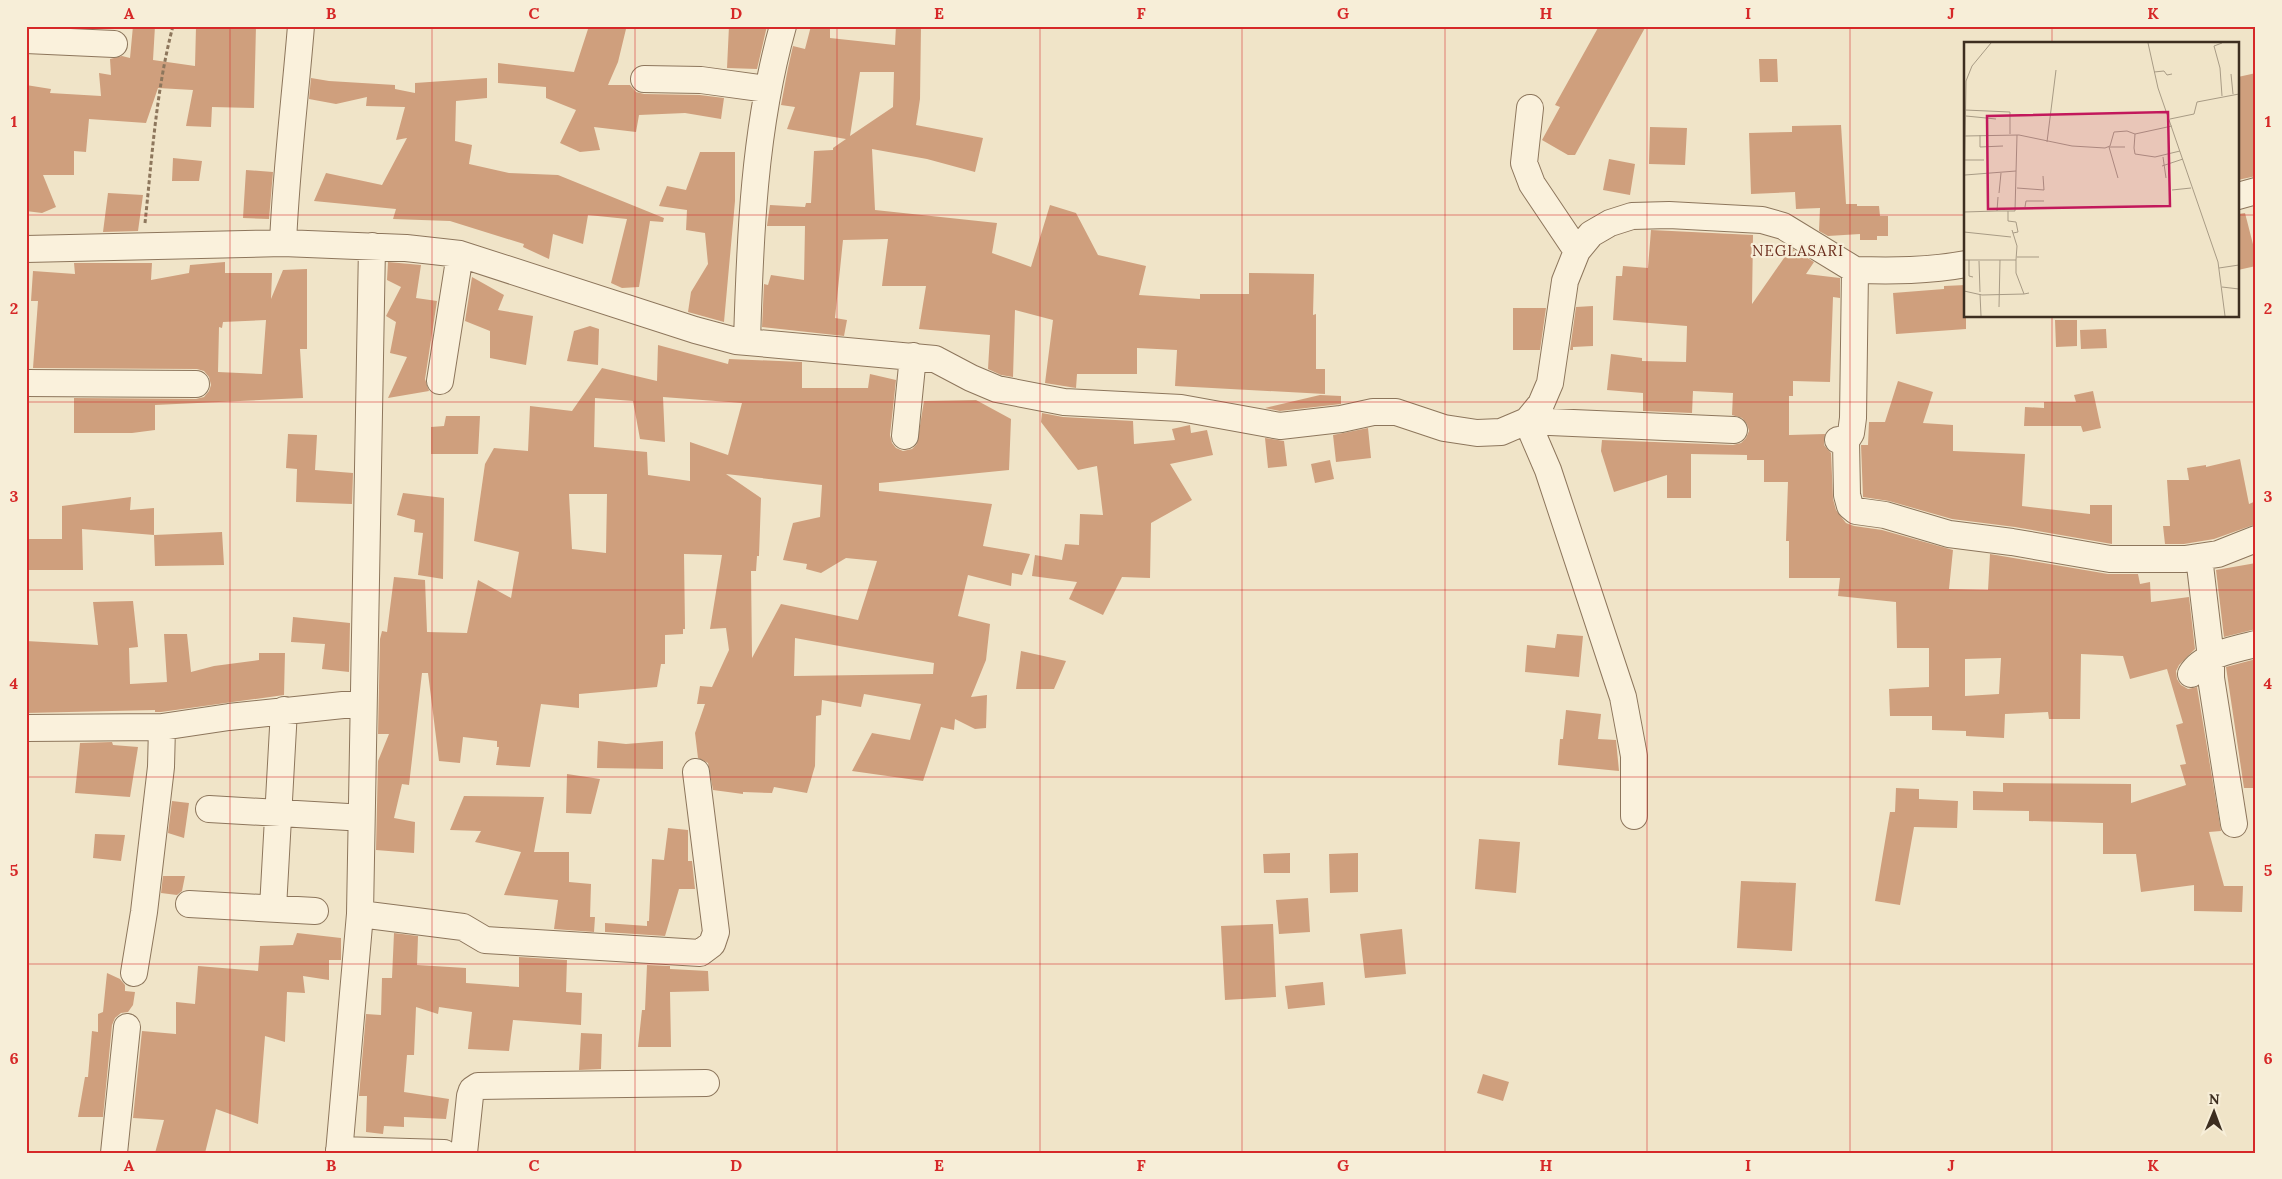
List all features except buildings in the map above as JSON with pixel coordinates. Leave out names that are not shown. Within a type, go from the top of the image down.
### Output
[{"type":"street","points":[[283,243],[286,173],[294,112],[301,26]]},
{"type":"street","points":[[747,342],[758,158],[768,89],[783,26]]},
{"type":"street","points":[[26,40],[114,44]]},
{"type":"street","points":[[644,79],[701,80],[768,89]]},
{"type":"street","points":[[1530,108],[1524,163],[1532,184],[1577,251]]},
{"type":"street","points":[[2240,195],[2256,191]]},
{"type":"street","points":[[1527,421],[1541,404],[1550,383],[1565,281],[1577,251],[1591,234],[1610,223],[1632,216],[1669,215],[1762,220],[1783,226],[1854,270],[1893,272],[1938,269],[1964,264]]},
{"type":"street","points":[[26,249],[283,243],[406,248],[460,254],[695,330],[747,342],[935,359],[997,389],[1064,402],[1181,408],[1280,426],[1331,420],[1373,412],[1396,412],[1444,428],[1477,433],[1500,432],[1527,421],[1734,430]]},
{"type":"street","points":[[372,246],[362,702],[360,914],[339,1151],[444,1153]]},
{"type":"street","points":[[440,381],[460,254]]},
{"type":"street","points":[[1854,270],[1853,418],[1851,433],[1842,440],[1847,495],[1850,506],[1856,511],[1885,515],[1949,534],[2012,542],[2110,559],[2185,559],[2218,554],[2256,539]]},
{"type":"street","points":[[904,436],[913,356]]},
{"type":"street","points":[[26,383],[196,384]]},
{"type":"street","points":[[1527,421],[1548,470],[1623,697],[1634,756],[1634,816]]},
{"type":"street","points":[[2199,557],[2220,748],[2234,824]]},
{"type":"street","points":[[2191,674],[2195,666],[2211,658],[2256,644]]},
{"type":"street","points":[[26,728],[162,727],[284,710],[362,702]]},
{"type":"street","points":[[272,908],[284,710]]},
{"type":"street","points":[[134,972],[144,912],[161,767],[162,727]]},
{"type":"street","points":[[360,914],[463,928],[485,940],[700,953],[712,944],[716,932],[696,772]]},
{"type":"street","points":[[209,809],[348,816]]},
{"type":"street","points":[[189,904],[314,911]]},
{"type":"street","points":[[114,1153],[127,1027]]},
{"type":"street","points":[[464,1153],[470,1096],[472,1090],[478,1086],[706,1083]]},
{"type":"path","points":[[143,246],[159,95],[172,26]]},
{"type":"district","name":"NEGLASARI","points":[[1798,250]]}]
